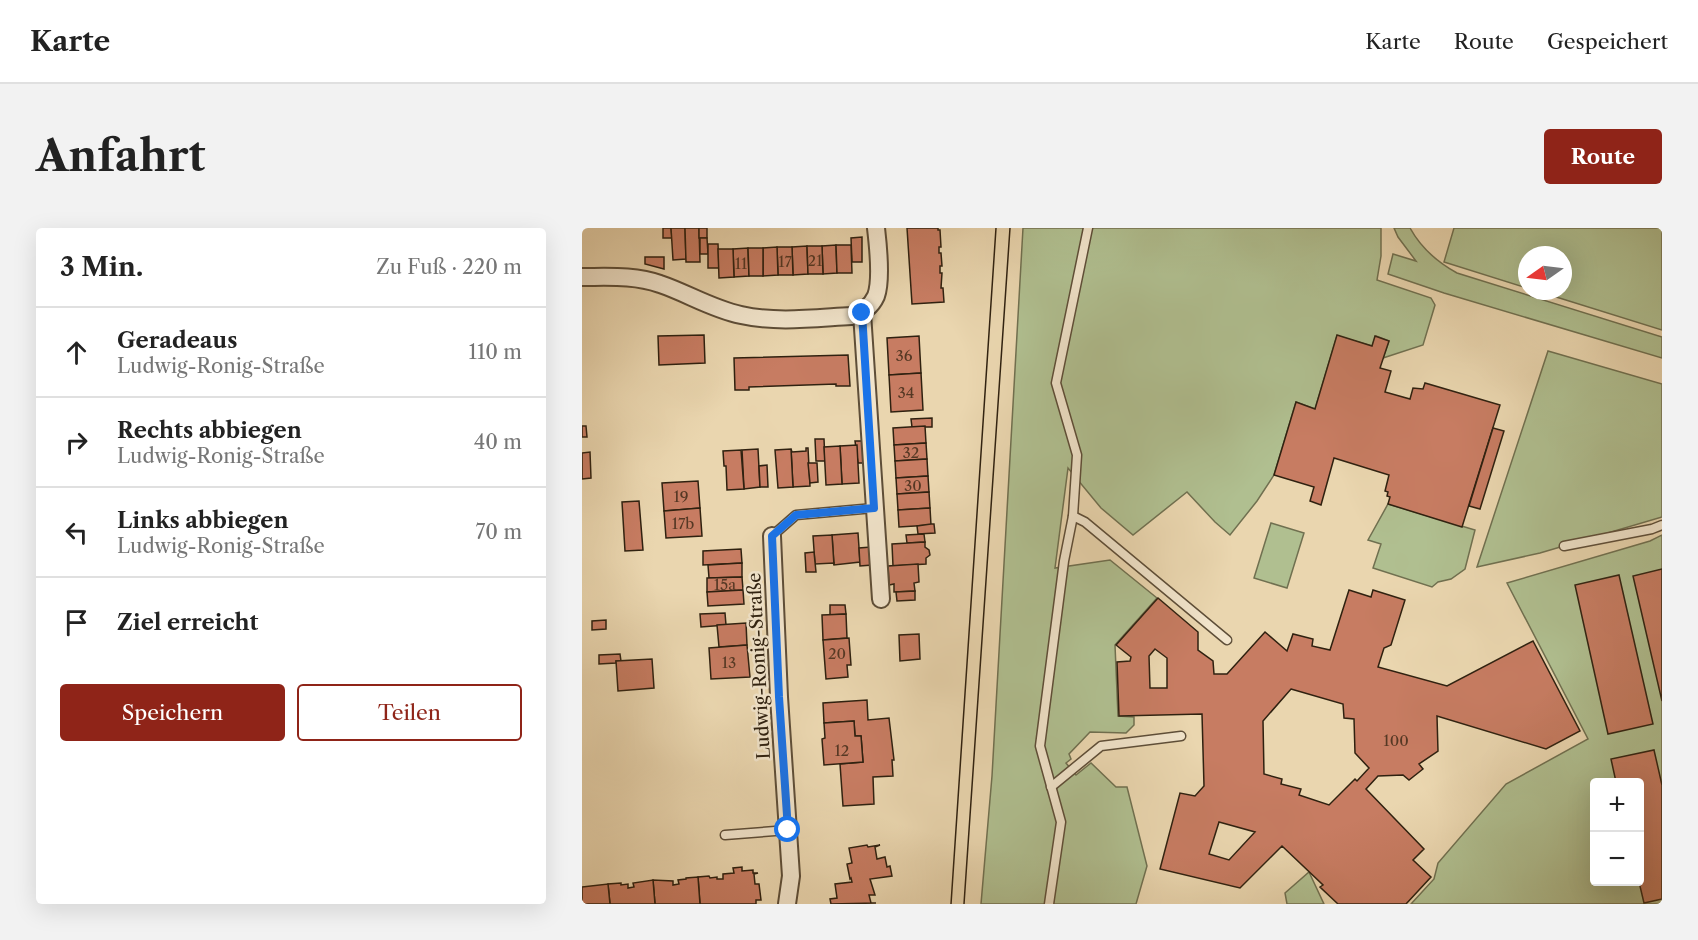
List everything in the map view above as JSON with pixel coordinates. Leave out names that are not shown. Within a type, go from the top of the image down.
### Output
[{"type":"street","points":[[582,277],[628,277],[657,283],[712,306],[752,317],[784,319],[851,316],[862,313],[870,306],[877,294],[879,257],[876,228]]},
{"type":"street","points":[[862,313],[880,599]]},
{"type":"street","name":"Ludwig-Ronig-Straße","points":[[772,536],[779,697],[791,876],[788,904]]},
{"type":"lane","points":[[1048,904],[1061,822],[1040,746],[1064,561],[1073,516],[1077,455],[1056,383],[1088,228]]},
{"type":"lane","name":"Ludwig-Ronig-Straße","points":[[772,536],[796,515],[874,508]]},
{"type":"lane","points":[[1073,516],[1085,522],[1227,640]]},
{"type":"lane","points":[[1564,546],[1652,530],[1662,525]]},
{"type":"lane","points":[[1051,787],[1101,746],[1181,736]]},
{"type":"lane","points":[[725,835],[788,830]]},
{"type":"green space","points":[[1023,228],[1381,228],[1381,256],[1377,280],[1431,298],[1435,305],[1423,345],[1383,358],[1389,341],[1376,336],[1372,346],[1337,336],[1315,409],[1296,402],[1274,475],[1230,535],[1187,492],[1133,535],[1101,508],[1068,468],[1055,568],[1110,560],[1157,598],[1115,645],[1118,716],[1134,717],[1134,725],[1126,733],[1090,732],[1069,754],[1071,759],[1066,763],[1076,775],[1091,763],[1116,787],[1127,787],[1147,866],[1136,904],[981,904],[992,776]]},
{"type":"green space","points":[[1394,228],[1410,228],[1430,254],[1443,264],[1457,273],[1518,292],[1518,300],[1543,300],[1662,337],[1662,358],[1388,274],[1393,254],[1416,261]]},
{"type":"green space","points":[[1454,228],[1662,228],[1662,330],[1566,300],[1572,300],[1572,246],[1518,246],[1518,285],[1444,262]]},
{"type":"green space","points":[[1548,351],[1662,384],[1662,517],[1540,553],[1477,567]]},
{"type":"green space","points":[[1388,504],[1475,530],[1465,569],[1451,579],[1438,582],[1432,587],[1373,568],[1381,544],[1368,540]]},
{"type":"green space","points":[[1271,523],[1304,533],[1287,588],[1254,578]]},
{"type":"green space","points":[[1662,535],[1662,904],[1411,904],[1434,879],[1438,863],[1506,784],[1588,739],[1507,583],[1650,541]]},
{"type":"green space","points":[[1309,872],[1324,904],[1287,904],[1285,893]]},
{"type":"building","points":[[663,228],[671,228],[672,238],[663,238]]},
{"type":"building","points":[[671,228],[685,228],[686,259],[673,260]]},
{"type":"building","points":[[685,228],[699,228],[700,262],[686,262]]},
{"type":"building","points":[[699,228],[707,228],[707,238],[699,238]]},
{"type":"building","points":[[907,228],[938,228],[940,230],[939,253],[941,253],[942,266],[940,266],[940,273],[942,273],[941,288],[943,288],[944,302],[912,304]]},
{"type":"building","points":[[862,237],[862,262],[852,262],[851,238]]},
{"type":"building","points":[[700,238],[707,238],[708,254],[700,254]]},
{"type":"building","points":[[708,244],[718,244],[719,268],[708,268]]},
{"type":"building","points":[[836,245],[837,273],[823,274],[822,246]]},
{"type":"building","points":[[836,245],[851,245],[852,273],[837,273]]},
{"type":"building","points":[[807,246],[808,274],[793,275],[792,247]]},
{"type":"building","points":[[807,246],[822,246],[823,274],[808,274]]},
{"type":"building","points":[[777,247],[792,247],[793,275],[778,275]]},
{"type":"building","points":[[777,247],[778,275],[763,276],[763,248]]},
{"type":"building","points":[[748,248],[749,276],[734,277],[733,249]]},
{"type":"building","points":[[748,248],[763,248],[763,276],[749,276]]},
{"type":"building","points":[[718,249],[733,249],[734,277],[719,278]]},
{"type":"building","points":[[645,257],[664,257],[664,269],[645,264]]},
{"type":"building","points":[[704,335],[705,363],[659,365],[658,336]]},
{"type":"building","points":[[1337,335],[1372,346],[1375,336],[1389,341],[1380,368],[1391,371],[1385,392],[1410,399],[1413,388],[1423,389],[1425,383],[1500,405],[1462,527],[1388,504],[1390,497],[1385,491],[1389,475],[1334,458],[1321,505],[1310,501],[1314,487],[1274,475],[1296,402],[1315,409]]},
{"type":"building","points":[[919,336],[921,373],[889,375],[887,338]]},
{"type":"building","points":[[848,355],[850,386],[836,386],[836,384],[749,387],[749,390],[735,390],[734,358]]},
{"type":"building","points":[[921,373],[923,410],[891,412],[889,375]]},
{"type":"building","points":[[932,418],[932,427],[912,427],[911,419]]},
{"type":"building","points":[[582,426],[586,426],[587,437],[582,437]]},
{"type":"building","points":[[925,426],[926,443],[894,445],[893,428]]},
{"type":"building","points":[[1493,428],[1504,431],[1480,509],[1469,506]]},
{"type":"building","points":[[815,439],[824,439],[825,461],[816,461]]},
{"type":"building","points":[[855,441],[864,441],[866,463],[858,463]]},
{"type":"building","points":[[926,443],[927,459],[895,461],[894,445]]},
{"type":"building","points":[[857,445],[859,483],[842,484],[840,446]]},
{"type":"building","points":[[840,446],[842,484],[826,485],[824,447]]},
{"type":"building","points":[[808,448],[810,486],[793,487],[791,449],[792,452],[806,451]]},
{"type":"building","points":[[758,449],[760,487],[744,489],[742,450]]},
{"type":"building","points":[[791,449],[793,487],[778,488],[775,450]]},
{"type":"building","points":[[741,450],[744,489],[727,490],[723,451]]},
{"type":"building","points":[[590,452],[591,478],[582,479],[582,453]]},
{"type":"building","points":[[927,459],[928,476],[896,478],[895,461]]},
{"type":"building","points":[[808,463],[817,463],[818,482],[810,483]]},
{"type":"building","points":[[767,465],[768,487],[760,487],[759,466]]},
{"type":"building","points":[[928,476],[929,492],[897,494],[896,478]]},
{"type":"building","points":[[698,481],[700,508],[664,511],[662,483]]},
{"type":"building","points":[[929,492],[930,508],[898,510],[897,494]]},
{"type":"building","points":[[639,501],[643,550],[625,551],[622,502]]},
{"type":"building","points":[[700,508],[702,536],[666,538],[664,511]]},
{"type":"building","points":[[930,508],[931,525],[899,527],[898,510]]},
{"type":"building","points":[[934,524],[935,533],[918,534],[917,526]]},
{"type":"building","points":[[858,533],[860,562],[834,565],[832,535]]},
{"type":"building","points":[[924,534],[925,542],[907,543],[906,535]]},
{"type":"building","points":[[832,535],[834,563],[815,564],[813,536]]},
{"type":"building","points":[[925,542],[930,555],[926,558],[926,564],[893,566],[892,544]]},
{"type":"building","points":[[871,547],[872,565],[860,566],[859,548]]},
{"type":"building","points":[[741,549],[742,563],[703,565],[703,551]]},
{"type":"building","points":[[814,552],[816,572],[806,572],[805,553]]},
{"type":"building","points":[[742,563],[742,577],[709,578],[708,565]]},
{"type":"building","points":[[918,564],[919,582],[914,583],[915,591],[894,592],[894,584],[889,585],[888,566]]},
{"type":"building","points":[[1662,569],[1662,701],[1633,576]]},
{"type":"building","points":[[1619,575],[1653,724],[1608,734],[1575,585]]},
{"type":"building","points":[[742,577],[743,590],[707,592],[707,578]]},
{"type":"building","points":[[743,590],[744,604],[708,606],[707,592]]},
{"type":"building","points":[[1349,590],[1371,597],[1373,590],[1405,600],[1391,645],[1384,648],[1378,667],[1447,686],[1533,641],[1580,731],[1546,749],[1437,716],[1438,751],[1419,764],[1423,769],[1409,780],[1403,775],[1378,776],[1366,789],[1424,849],[1413,860],[1431,877],[1406,904],[1338,904],[1320,887],[1323,885],[1282,846],[1240,888],[1160,869],[1180,793],[1195,796],[1204,786],[1202,714],[1119,716],[1117,662],[1130,661],[1131,657],[1116,645],[1158,598],[1198,632],[1198,650],[1213,661],[1214,674],[1227,674],[1265,632],[1287,651],[1293,634],[1313,639],[1312,646],[1330,650]],"holes":[[[1155,649],[1167,658],[1167,688],[1150,688],[1149,656]],[[1291,689],[1343,704],[1344,718],[1354,719],[1355,753],[1369,768],[1329,805],[1299,795],[1301,789],[1281,784],[1282,779],[1264,774],[1263,721]],[[1219,822],[1255,832],[1229,860],[1209,854]]]},
{"type":"building","points":[[915,591],[915,600],[897,601],[896,592]]},
{"type":"building","points":[[830,605],[845,605],[846,614],[830,615]]},
{"type":"building","points":[[725,613],[726,625],[701,627],[700,614]]},
{"type":"building","points":[[846,614],[847,638],[823,640],[822,615]]},
{"type":"building","points":[[606,620],[606,629],[592,630],[592,621]]},
{"type":"building","points":[[746,623],[747,645],[719,647],[717,625]]},
{"type":"building","points":[[919,634],[920,659],[900,661],[899,635]]},
{"type":"building","points":[[849,638],[851,665],[847,665],[848,677],[826,679],[823,640]]},
{"type":"building","points":[[747,645],[750,677],[711,679],[709,648]]},
{"type":"building","points":[[620,654],[621,661],[599,664],[599,655]]},
{"type":"building","points":[[652,659],[654,688],[618,691],[616,661]]},
{"type":"building","points":[[867,700],[868,720],[889,718],[894,760],[892,760],[893,776],[873,777],[874,804],[843,806],[840,764],[863,762],[861,736],[855,736],[854,721],[824,723],[823,703]]},
{"type":"building","points":[[854,721],[855,736],[861,736],[863,762],[824,765],[822,739],[825,738],[824,723]]},
{"type":"building","points":[[1654,750],[1662,785],[1662,899],[1644,903],[1640,886],[1644,886],[1644,778],[1615,778],[1611,759]]},
{"type":"building","points":[[867,845],[868,847],[880,845],[875,847],[877,859],[885,857],[892,876],[870,879],[875,895],[869,895],[871,903],[876,903],[831,904],[830,899],[837,898],[835,884],[852,882],[847,864],[852,863],[849,848]]},
{"type":"building","points":[[742,867],[742,871],[753,870],[753,873],[758,873],[754,874],[755,884],[759,884],[761,900],[756,900],[756,904],[700,904],[698,877],[709,876],[723,879],[723,874],[734,873],[733,868]]},
{"type":"building","points":[[698,877],[700,904],[655,904],[653,880],[673,881],[673,885],[679,884],[678,880]]},
{"type":"building","points":[[653,880],[655,904],[610,904],[608,884],[628,884],[628,888],[634,887],[633,883]]},
{"type":"building","points":[[608,884],[610,904],[582,904],[582,887]]},
{"type":"tram line","points":[[951,904],[996,228]]},
{"type":"tram line","points":[[964,904],[1010,228]]},
{"type":"route","points":[[788,830],[772,536],[796,515],[874,508],[862,313]]}]
